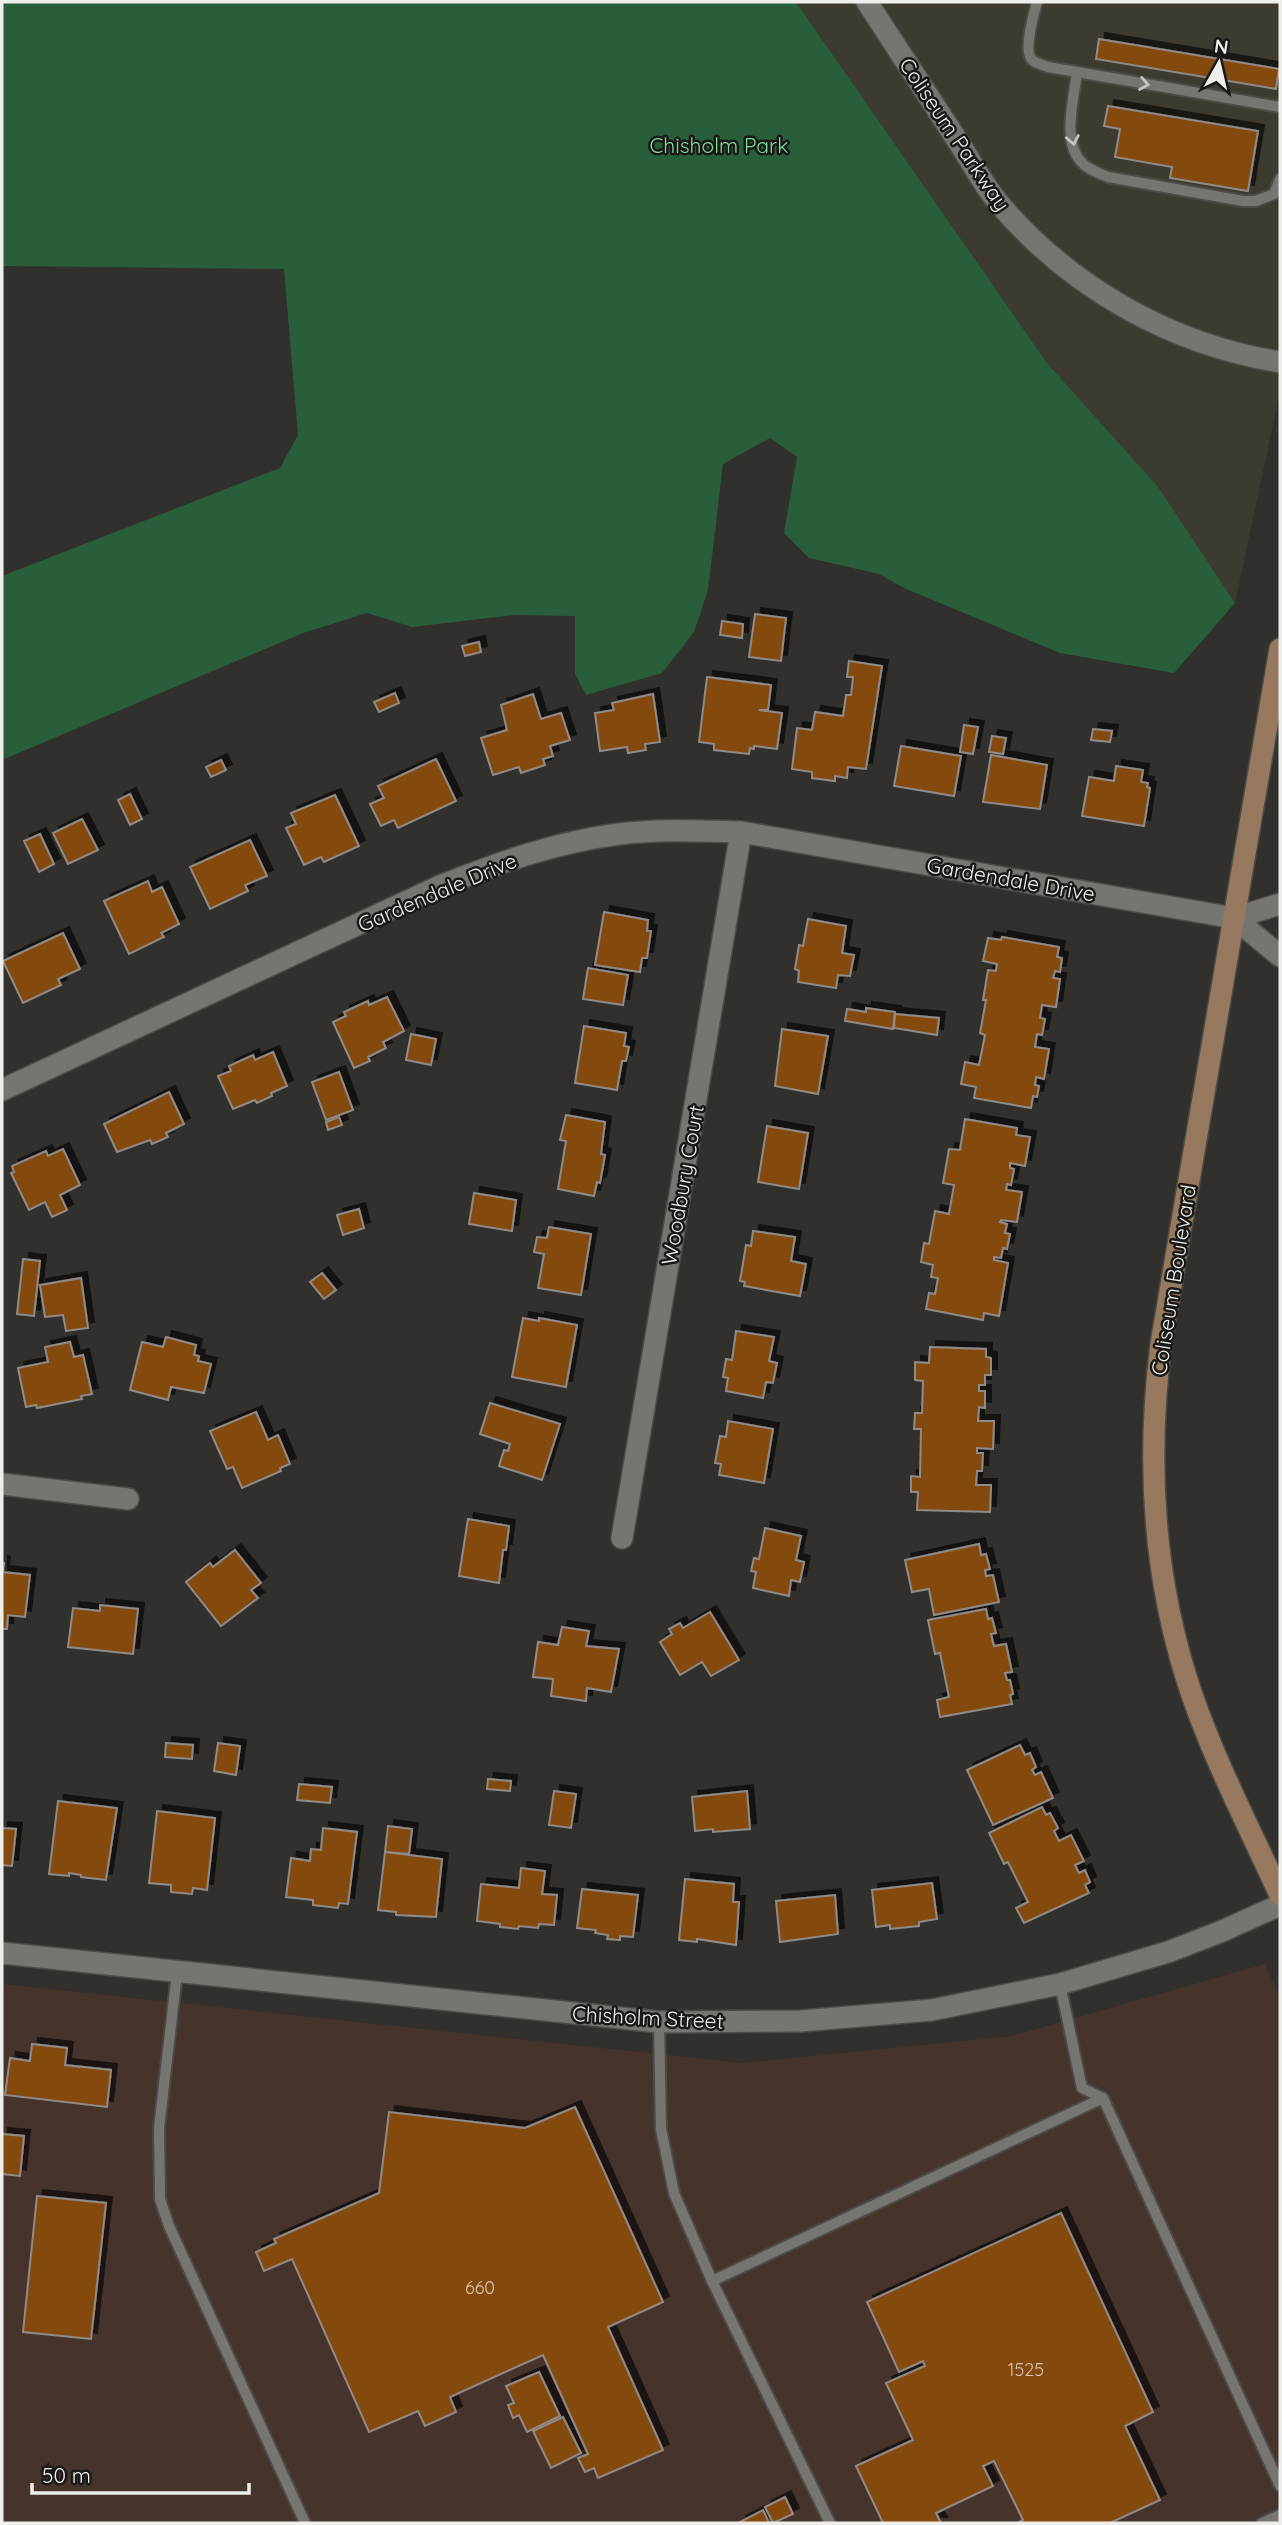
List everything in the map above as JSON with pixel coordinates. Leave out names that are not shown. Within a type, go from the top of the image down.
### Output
[{"type":"main road","name":"Coliseum Boulevard","points":[[1280,649],[1161,1344],[1155,1392],[1153,1489],[1163,1585],[1175,1641],[1214,1749],[1280,1895]]},
{"type":"street","name":"Coliseum Parkway","points":[[867,2],[1000,206],[1062,267],[1121,306],[1189,339],[1251,357],[1280,362]]},
{"type":"street","name":"Gardendale Drive","points":[[2,1090],[440,886],[501,861],[563,844],[620,834],[684,830],[741,832],[1234,918]]},
{"type":"street","name":"Woodbury Court","points":[[622,1538],[741,832]]},
{"type":"street","points":[[1234,918],[1280,904]]},
{"type":"street","points":[[1234,918],[1280,956]]},
{"type":"street","points":[[2,1483],[128,1499]]},
{"type":"street","name":"Chisholm Street","points":[[2,1953],[659,2022],[801,2021],[944,2008],[1060,1984],[1168,1952],[1220,1933],[1280,1905]]},
{"type":"lane","points":[[1037,2],[1028,42],[1032,60],[1048,67],[1280,107]]},
{"type":"lane","points":[[1077,72],[1070,137],[1080,160],[1088,168],[1108,177],[1243,201],[1256,201],[1274,194],[1280,179]]},
{"type":"lane","points":[[177,1973],[159,2128],[160,2199],[169,2226],[305,2523]]},
{"type":"lane","points":[[1060,1984],[1082,2088],[1103,2098],[1280,2486]]},
{"type":"lane","points":[[659,2022],[661,2129],[666,2160],[681,2215],[830,2523]]},
{"type":"lane","points":[[712,2280],[1103,2098]]},
{"type":"lane","points":[[1262,2523],[1280,2515]]},
{"type":"shaded area","points":[[796,2],[1280,2],[1280,392],[1235,603],[1157,487],[1047,363]]},
{"type":"shaded area","points":[[1265,1964],[1280,1996],[1280,2523],[2,2523],[2,1984],[742,2063],[1012,2036]]},
{"type":"green space","name":"Chisholm Park","points":[[2,2],[796,2],[1047,363],[1158,487],[1235,603],[1174,673],[1060,653],[904,588],[879,574],[809,558],[784,533],[797,457],[770,438],[723,464],[708,590],[694,632],[662,673],[586,695],[575,674],[575,616],[514,615],[412,627],[367,613],[303,633],[2,760],[2,576],[280,468],[298,435],[284,269],[2,266]]},
{"type":"building","points":[[1099,39],[1279,69],[1276,89],[1096,59]]},
{"type":"building","points":[[1108,106],[1258,131],[1248,191],[1170,178],[1172,167],[1115,157],[1120,129],[1104,126]]},
{"type":"building","points":[[755,614],[786,618],[781,661],[749,657]]},
{"type":"building","points":[[722,621],[743,624],[742,638],[720,635]]},
{"type":"building","points":[[479,642],[481,652],[465,656],[462,646]]},
{"type":"building","points":[[849,661],[882,666],[866,769],[848,767],[847,778],[835,776],[835,781],[812,778],[812,772],[792,769],[797,728],[812,730],[815,712],[843,716],[846,695],[851,695],[853,677],[847,677]]},
{"type":"building","points":[[707,677],[771,685],[768,710],[759,710],[782,713],[777,749],[754,746],[754,749],[750,748],[749,754],[714,750],[714,744],[699,742]]},
{"type":"building","points":[[395,693],[399,703],[379,712],[374,702]]},
{"type":"building","points":[[533,694],[541,719],[561,713],[570,740],[550,746],[553,756],[543,759],[545,765],[521,773],[519,767],[493,775],[481,738],[507,730],[501,705]]},
{"type":"building","points":[[653,694],[660,742],[645,744],[646,750],[628,753],[627,747],[600,751],[595,713],[614,710],[612,703]]},
{"type":"building","points":[[964,725],[978,727],[973,754],[960,752]]},
{"type":"building","points":[[1093,729],[1112,731],[1110,742],[1091,740]]},
{"type":"building","points":[[992,736],[1006,738],[1003,754],[989,752]]},
{"type":"building","points":[[901,746],[961,756],[954,796],[894,786]]},
{"type":"building","points":[[991,755],[1047,765],[1040,809],[983,802]]},
{"type":"building","points":[[436,759],[456,801],[398,828],[394,820],[381,826],[370,804],[384,798],[378,786]]},
{"type":"building","points":[[221,760],[226,770],[211,777],[206,767]]},
{"type":"building","points":[[1116,766],[1143,770],[1141,782],[1148,783],[1147,787],[1150,788],[1144,826],[1082,816],[1089,777],[1114,781]]},
{"type":"building","points":[[130,794],[142,819],[130,825],[118,800]]},
{"type":"building","points":[[335,795],[359,846],[324,862],[321,857],[304,865],[286,828],[296,824],[291,813]]},
{"type":"building","points":[[82,819],[98,850],[68,864],[53,833]]},
{"type":"building","points":[[40,834],[54,864],[39,872],[24,841]]},
{"type":"building","points":[[250,840],[267,876],[245,885],[248,891],[210,909],[190,867]]},
{"type":"building","points":[[148,881],[152,892],[162,887],[179,924],[161,933],[164,937],[129,954],[104,901]]},
{"type":"building","points":[[604,912],[648,920],[647,931],[651,931],[647,958],[642,958],[640,972],[595,965]]},
{"type":"building","points":[[808,919],[846,926],[842,953],[854,955],[850,976],[838,975],[836,988],[798,982],[799,971],[795,969],[799,945],[803,946]]},
{"type":"building","points":[[63,933],[80,969],[58,979],[61,985],[23,1003],[3,961]]},
{"type":"building","points":[[1002,937],[1059,947],[1057,957],[1062,958],[1060,972],[1055,971],[1053,978],[1060,979],[1056,1007],[1042,1005],[1040,1018],[1045,1019],[1042,1035],[1037,1034],[1035,1047],[1049,1049],[1044,1079],[1036,1077],[1035,1085],[1039,1086],[1037,1097],[1033,1096],[1031,1108],[974,1098],[976,1087],[961,1084],[965,1062],[979,1065],[985,1035],[980,1033],[988,970],[996,971],[997,964],[983,961],[988,938],[1001,940]]},
{"type":"building","points":[[588,968],[628,975],[623,1005],[583,999]]},
{"type":"building","points":[[387,997],[404,1031],[383,1042],[386,1048],[368,1057],[370,1061],[354,1068],[333,1022],[346,1016],[344,1012],[368,1001],[369,1005]]},
{"type":"building","points":[[866,1008],[895,1012],[893,1029],[845,1021],[847,1009],[866,1012]]},
{"type":"building","points":[[895,1014],[939,1018],[937,1035],[894,1028]]},
{"type":"building","points":[[584,1026],[626,1033],[624,1046],[629,1047],[626,1061],[622,1061],[617,1090],[575,1083]]},
{"type":"building","points":[[782,1029],[828,1036],[818,1094],[775,1086]]},
{"type":"building","points":[[411,1034],[436,1039],[431,1065],[406,1060]]},
{"type":"building","points":[[273,1052],[287,1086],[257,1103],[255,1100],[233,1109],[218,1076],[231,1071],[229,1066],[253,1055],[255,1060]]},
{"type":"building","points":[[339,1072],[353,1110],[326,1120],[312,1082]]},
{"type":"building","points":[[169,1092],[184,1124],[166,1133],[168,1137],[152,1144],[150,1140],[117,1152],[104,1124]]},
{"type":"building","points":[[566,1115],[605,1122],[601,1154],[605,1155],[600,1183],[597,1182],[594,1196],[558,1189],[566,1141],[560,1140]]},
{"type":"building","points":[[339,1117],[342,1125],[328,1130],[326,1122]]},
{"type":"building","points":[[965,1119],[1017,1128],[1016,1135],[1030,1137],[1025,1166],[1010,1163],[1010,1168],[1014,1169],[1011,1185],[1007,1184],[1006,1190],[1022,1192],[1017,1222],[1000,1222],[1007,1224],[1005,1233],[1010,1234],[1007,1249],[1003,1248],[1001,1258],[994,1257],[994,1260],[1008,1263],[999,1316],[984,1313],[983,1320],[926,1309],[929,1293],[935,1294],[938,1278],[931,1277],[933,1265],[921,1262],[924,1243],[929,1244],[935,1211],[949,1214],[954,1185],[943,1183],[949,1149],[960,1150]]},
{"type":"building","points":[[767,1126],[808,1133],[799,1189],[758,1182]]},
{"type":"building","points":[[63,1149],[80,1185],[60,1195],[67,1210],[52,1217],[45,1202],[29,1210],[11,1173],[14,1172],[12,1166],[46,1151],[48,1156]]},
{"type":"building","points":[[474,1193],[516,1200],[512,1231],[469,1224]]},
{"type":"building","points":[[359,1209],[364,1228],[343,1235],[337,1215]]},
{"type":"building","points":[[549,1227],[591,1234],[581,1295],[538,1288],[544,1254],[534,1252],[537,1237],[547,1238]]},
{"type":"building","points":[[753,1231],[795,1237],[791,1261],[806,1264],[800,1296],[744,1286],[745,1282],[740,1281],[746,1245],[751,1246]]},
{"type":"building","points":[[23,1259],[40,1261],[34,1316],[17,1314]]},
{"type":"building","points":[[322,1273],[336,1290],[324,1299],[310,1282]]},
{"type":"building","points":[[81,1278],[88,1328],[66,1331],[63,1315],[45,1317],[40,1285]]},
{"type":"building","points":[[523,1318],[577,1325],[566,1387],[512,1377]]},
{"type":"building","points":[[736,1331],[774,1337],[769,1361],[777,1363],[773,1383],[766,1382],[763,1398],[726,1391],[728,1378],[723,1377],[726,1359],[732,1360]]},
{"type":"building","points":[[166,1337],[196,1345],[194,1355],[199,1356],[198,1361],[211,1364],[204,1393],[171,1387],[168,1400],[130,1390],[142,1342],[163,1347]]},
{"type":"building","points":[[70,1342],[74,1357],[83,1355],[92,1394],[81,1396],[82,1399],[37,1408],[36,1405],[26,1407],[18,1368],[48,1362],[45,1347]]},
{"type":"building","points":[[930,1347],[986,1349],[986,1357],[991,1358],[991,1375],[985,1375],[985,1385],[979,1385],[979,1391],[985,1391],[985,1408],[979,1407],[978,1421],[994,1421],[993,1449],[977,1448],[977,1453],[983,1453],[982,1471],[977,1471],[976,1485],[991,1485],[990,1512],[917,1510],[918,1492],[911,1492],[911,1476],[920,1477],[921,1429],[914,1429],[915,1413],[922,1413],[923,1381],[915,1380],[915,1362],[929,1363]]},
{"type":"building","points":[[490,1403],[560,1424],[542,1480],[499,1466],[504,1450],[508,1451],[510,1444],[480,1434]]},
{"type":"building","points":[[256,1412],[268,1440],[278,1435],[290,1464],[280,1468],[281,1471],[242,1488],[233,1467],[227,1469],[210,1431]]},
{"type":"building","points":[[728,1421],[773,1429],[764,1483],[719,1475],[721,1464],[715,1463],[720,1436],[726,1437]]},
{"type":"building","points":[[468,1519],[509,1526],[499,1583],[459,1576]]},
{"type":"building","points":[[765,1528],[801,1536],[796,1560],[804,1562],[800,1582],[791,1580],[789,1596],[753,1588],[756,1572],[751,1571],[754,1558],[759,1559]]},
{"type":"building","points":[[979,1544],[981,1555],[986,1554],[990,1569],[985,1570],[986,1576],[993,1575],[999,1602],[934,1615],[929,1589],[912,1592],[905,1560]]},
{"type":"building","points":[[235,1550],[261,1583],[251,1590],[258,1598],[221,1626],[186,1582],[210,1563],[213,1567]]},
{"type":"building","points":[[2,1562],[3,1572],[30,1575],[25,1617],[8,1615],[7,1629],[2,1629]]},
{"type":"building","points":[[100,1605],[138,1609],[133,1654],[68,1647],[73,1608],[100,1611]]},
{"type":"building","points":[[986,1609],[996,1633],[991,1634],[994,1646],[1006,1644],[1012,1672],[1005,1673],[1007,1680],[1010,1680],[1012,1704],[940,1717],[937,1700],[949,1697],[940,1653],[935,1654],[928,1620]]},
{"type":"building","points":[[710,1612],[739,1660],[711,1676],[702,1662],[680,1675],[660,1642],[672,1634],[669,1629],[680,1623],[683,1628]]},
{"type":"building","points":[[562,1627],[589,1631],[586,1646],[619,1649],[611,1692],[587,1688],[586,1701],[551,1696],[553,1679],[533,1677],[538,1642],[558,1645]]},
{"type":"building","points":[[166,1743],[193,1745],[192,1759],[165,1757]]},
{"type":"building","points":[[218,1743],[240,1746],[236,1775],[214,1771]]},
{"type":"building","points":[[1020,1745],[1025,1755],[1030,1753],[1036,1767],[1032,1770],[1035,1775],[1041,1772],[1053,1798],[993,1825],[967,1770]]},
{"type":"building","points":[[488,1779],[511,1781],[510,1791],[487,1789]]},
{"type":"building","points":[[299,1784],[332,1787],[330,1803],[297,1800]]},
{"type":"building","points":[[554,1791],[576,1794],[571,1828],[549,1825]]},
{"type":"building","points":[[747,1791],[750,1829],[695,1831],[692,1797]]},
{"type":"building","points":[[58,1801],[117,1808],[106,1880],[69,1873],[69,1876],[49,1874]]},
{"type":"building","points":[[1042,1807],[1046,1815],[1050,1813],[1058,1828],[1054,1831],[1059,1841],[1071,1835],[1084,1861],[1075,1865],[1079,1873],[1085,1870],[1090,1882],[1085,1885],[1089,1893],[1024,1923],[1016,1908],[1028,1902],[1008,1862],[1004,1864],[989,1833]]},
{"type":"building","points":[[157,1811],[215,1818],[207,1890],[193,1888],[192,1894],[171,1892],[171,1885],[149,1883]]},
{"type":"building","points":[[388,1826],[412,1829],[409,1854],[385,1852]]},
{"type":"building","points":[[2,1828],[16,1829],[12,1866],[2,1865]]},
{"type":"building","points":[[323,1828],[357,1832],[348,1904],[339,1903],[338,1908],[313,1905],[313,1900],[286,1897],[291,1858],[310,1861],[311,1849],[321,1850]]},
{"type":"building","points":[[385,1852],[442,1859],[436,1917],[396,1915],[396,1912],[378,1910]]},
{"type":"building","points":[[521,1868],[545,1871],[542,1894],[557,1895],[554,1925],[539,1924],[538,1928],[519,1926],[518,1929],[477,1921],[481,1884],[519,1888]]},
{"type":"building","points":[[685,1879],[734,1884],[733,1902],[739,1902],[736,1945],[697,1939],[697,1942],[679,1940]]},
{"type":"building","points":[[932,1883],[937,1919],[919,1922],[919,1926],[890,1929],[890,1925],[876,1927],[872,1890]]},
{"type":"building","points":[[582,1889],[638,1895],[633,1937],[607,1939],[608,1935],[595,1933],[596,1930],[577,1928]]},
{"type":"building","points":[[835,1895],[838,1934],[780,1942],[776,1901]]},
{"type":"building","points":[[32,2044],[67,2048],[65,2065],[111,2070],[107,2107],[5,2095],[10,2058],[30,2061]]},
{"type":"building","points":[[575,2107],[663,2302],[608,2327],[663,2450],[598,2478],[594,2468],[585,2472],[578,2458],[588,2454],[543,2355],[450,2397],[456,2412],[425,2426],[418,2411],[369,2432],[292,2259],[264,2271],[256,2252],[276,2243],[274,2239],[379,2193],[389,2112],[525,2128]]},
{"type":"building","points":[[2,2134],[24,2136],[20,2176],[2,2174]]},
{"type":"building","points":[[37,2196],[106,2203],[91,2339],[23,2332]]},
{"type":"building","points":[[1061,2213],[1153,2412],[1125,2426],[1160,2500],[1110,2523],[1017,2523],[1023,2520],[994,2461],[983,2466],[993,2486],[936,2513],[941,2523],[883,2523],[856,2466],[913,2440],[886,2383],[925,2366],[923,2361],[899,2372],[867,2302]]},
{"type":"building","points":[[539,2372],[560,2416],[527,2432],[519,2415],[513,2418],[508,2405],[514,2403],[506,2386]]},
{"type":"building","points":[[563,2417],[581,2453],[551,2468],[533,2431]]},
{"type":"building","points":[[785,2497],[793,2514],[773,2523],[765,2507]]},
{"type":"building","points":[[763,2510],[769,2523],[740,2522]]}]
